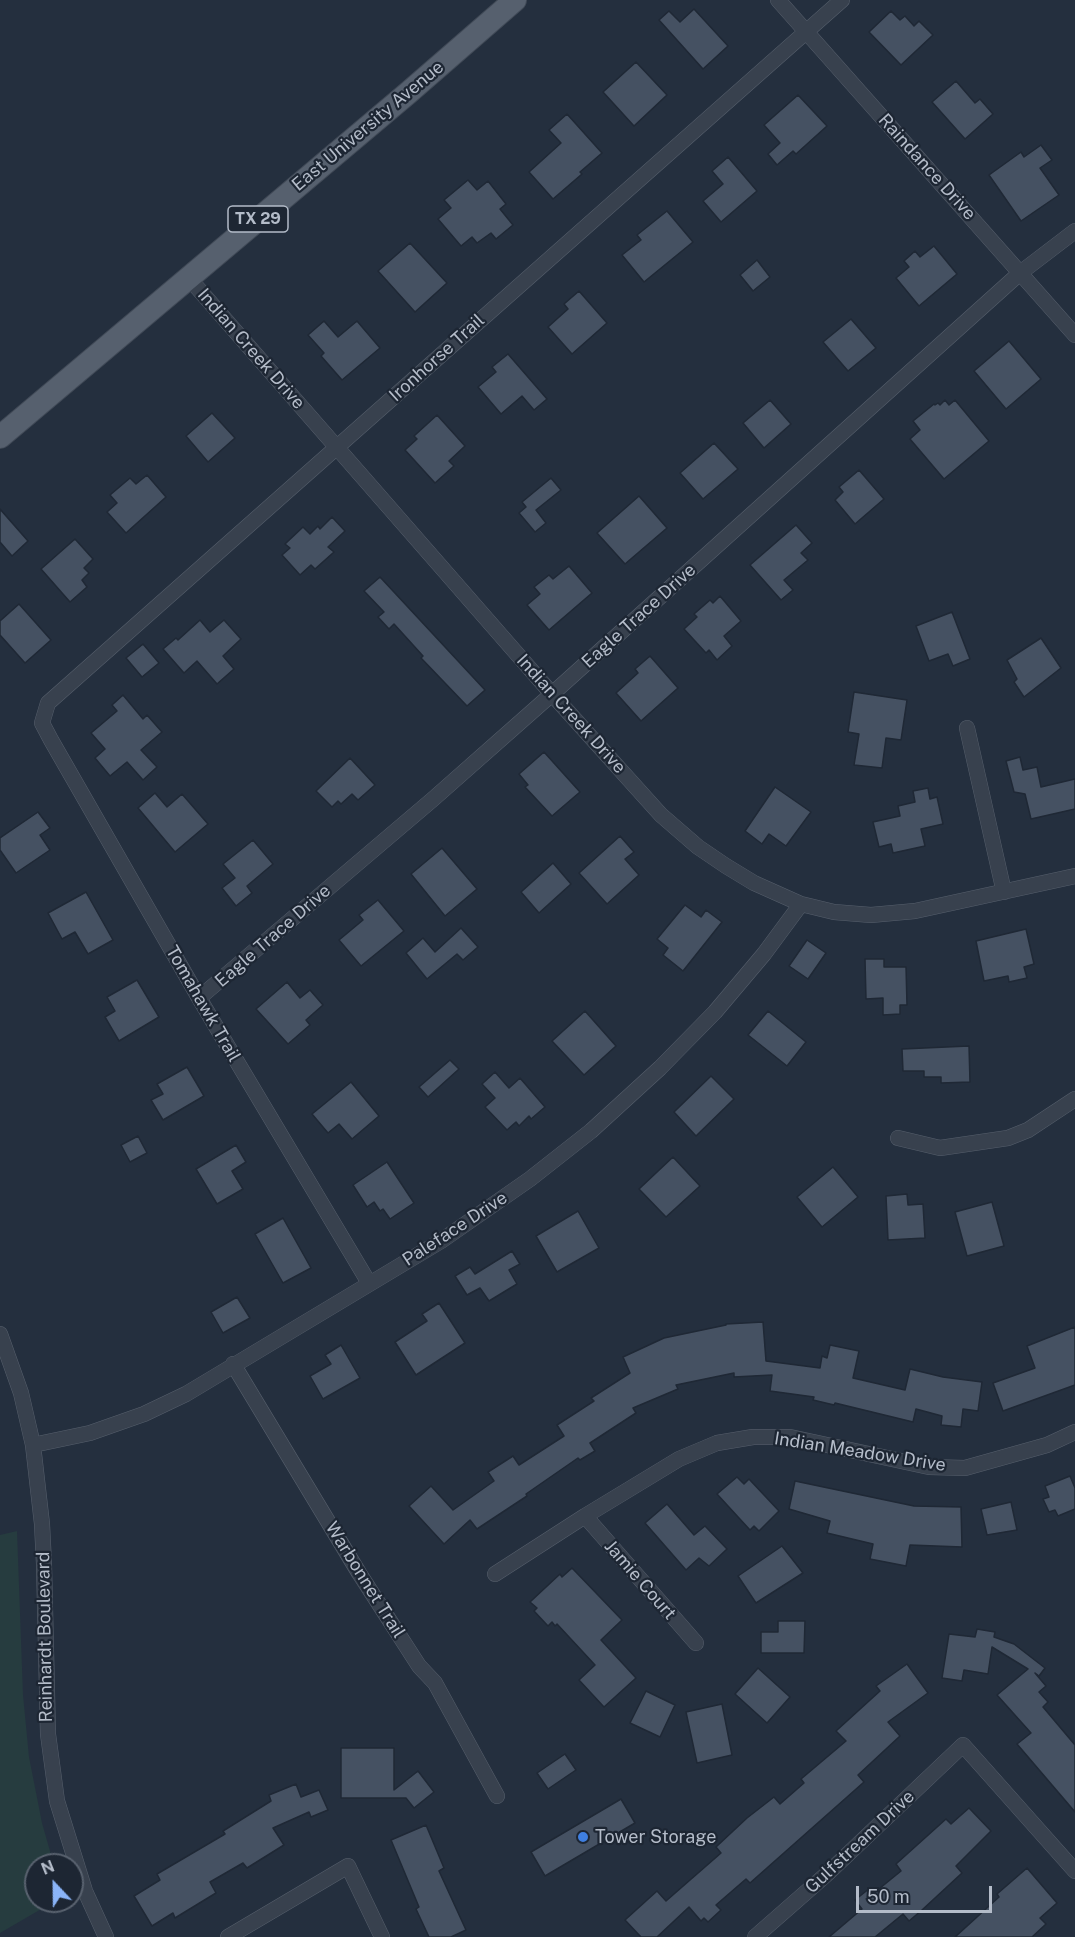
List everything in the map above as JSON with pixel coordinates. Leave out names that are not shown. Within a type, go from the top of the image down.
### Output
[{"type":"main road","name":"East University Avenue","points":[[0,437],[408,93],[514,0]]},
{"type":"street","name":"Raindance Drive","points":[[778,0],[1075,335]]},
{"type":"street","name":"Ironhorse Trail","points":[[42,723],[48,703],[842,0]]},
{"type":"street","name":"Eagle Trace Drive","points":[[199,998],[552,694],[1020,273],[1075,231]]},
{"type":"street","name":"Indian Creek Drive","points":[[188,277],[552,694],[673,826],[726,866],[754,883],[801,904],[834,912],[871,915],[915,911],[1075,876]]},
{"type":"street","name":"Tomahawk Trail","points":[[42,723],[199,998],[369,1283]]},
{"type":"street","points":[[967,728],[1004,892]]},
{"type":"street","name":"Paleface Drive","points":[[33,1445],[90,1433],[144,1414],[186,1394],[441,1241],[530,1179],[591,1131],[660,1068],[715,1012],[764,954],[801,904]]},
{"type":"street","points":[[898,1138],[940,1148],[1008,1138],[1028,1130],[1075,1099]]},
{"type":"street","name":"Reinhardt Boulevard","points":[[0,1334],[21,1392],[33,1445],[42,1524],[48,1734],[56,1790],[85,1891],[106,1937]]},
{"type":"street","name":"Warbonnet Trail","points":[[233,1364],[359,1573],[419,1666],[435,1683],[496,1796]]},
{"type":"street","name":"Indian Meadow Drive","points":[[495,1574],[680,1459],[717,1443],[744,1438],[790,1437],[929,1467],[965,1468],[1047,1445],[1075,1432]]},
{"type":"street","name":"Jamie Court","points":[[585,1516],[696,1643]]},
{"type":"street","name":"Gulfstream Drive","points":[[755,1937],[828,1873],[963,1745],[1075,1871]]},
{"type":"street","points":[[228,1937],[348,1866],[382,1937]]},
{"type":"green space","points":[[17,1531],[23,1695],[29,1757],[51,1853],[24,1853],[24,1913],[34,1913],[0,1933],[0,1535]]},
{"type":"building","points":[[694,9],[728,46],[703,69],[659,20],[669,11],[680,22]]},
{"type":"building","points":[[891,11],[900,20],[905,16],[914,26],[919,21],[933,35],[901,65],[869,32]]},
{"type":"building","points":[[636,62],[667,95],[634,126],[603,92]]},
{"type":"building","points":[[956,81],[975,103],[980,99],[993,114],[965,139],[932,102]]},
{"type":"building","points":[[798,95],[827,126],[796,154],[793,151],[777,165],[768,154],[780,143],[764,125]]},
{"type":"building","points":[[567,114],[602,153],[553,199],[529,172],[561,143],[549,130]]},
{"type":"building","points":[[1041,145],[1052,160],[1040,168],[1059,195],[1021,221],[989,175],[1021,152],[1024,157]]},
{"type":"building","points":[[728,157],[757,191],[721,222],[703,201],[723,184],[712,171]]},
{"type":"building","points":[[468,180],[477,190],[488,181],[506,204],[500,209],[513,225],[496,239],[491,233],[477,243],[472,237],[461,246],[438,219],[451,208],[444,200]]},
{"type":"building","points":[[667,211],[693,242],[644,282],[622,255],[641,240],[637,235]]},
{"type":"building","points":[[410,243],[447,283],[415,312],[378,271]]},
{"type":"building","points":[[934,246],[957,274],[919,306],[896,278],[909,267],[904,261],[915,251],[920,257]]},
{"type":"building","points":[[757,260],[770,277],[753,291],[740,275]]},
{"type":"building","points":[[579,291],[607,323],[572,354],[548,327],[568,309],[564,304]]},
{"type":"building","points":[[851,319],[876,348],[848,371],[823,342]]},
{"type":"building","points":[[324,321],[338,337],[357,321],[380,348],[342,380],[321,356],[324,353],[308,335]]},
{"type":"building","points":[[1009,341],[1041,379],[1006,409],[974,371]]},
{"type":"building","points":[[508,354],[547,399],[534,410],[522,396],[501,414],[478,387],[496,372],[492,367]]},
{"type":"building","points":[[770,400],[791,424],[764,448],[743,423]]},
{"type":"building","points":[[945,400],[949,405],[955,400],[989,441],[944,479],[910,439],[920,430],[913,421],[934,404],[940,405]]},
{"type":"building","points":[[212,413],[235,438],[208,462],[186,436]]},
{"type":"building","points":[[437,415],[465,446],[449,461],[454,466],[435,483],[405,450],[417,439],[414,436]]},
{"type":"building","points":[[714,443],[738,469],[703,499],[680,473]]},
{"type":"building","points":[[859,470],[884,499],[855,524],[835,500],[843,492],[839,487]]},
{"type":"building","points":[[147,475],[166,497],[126,533],[107,512],[117,503],[110,495],[130,478],[136,484]]},
{"type":"building","points":[[551,478],[561,490],[536,510],[546,523],[535,532],[519,513],[526,507],[522,502]]},
{"type":"building","points":[[639,496],[667,528],[625,564],[597,533]]},
{"type":"building","points":[[0,509],[28,541],[12,556],[0,542]]},
{"type":"building","points":[[332,517],[345,531],[328,547],[334,552],[315,569],[311,565],[300,575],[282,555],[290,548],[285,544],[303,527],[310,534],[318,526],[320,529]]},
{"type":"building","points":[[796,525],[812,543],[801,553],[808,560],[784,580],[793,590],[781,600],[750,565]]},
{"type":"building","points":[[75,539],[93,559],[84,568],[89,573],[82,580],[87,587],[70,602],[41,569]]},
{"type":"building","points":[[569,566],[592,593],[549,630],[527,605],[540,594],[534,587],[549,575],[553,579]]},
{"type":"building","points":[[380,577],[485,690],[467,706],[421,658],[423,656],[394,624],[389,629],[378,617],[384,612],[364,591]]},
{"type":"building","points":[[720,596],[741,621],[724,636],[732,646],[717,660],[709,650],[706,653],[684,629],[697,617],[694,614],[710,600],[713,603]]},
{"type":"building","points":[[19,604],[51,640],[25,663],[0,635],[0,621]]},
{"type":"building","points":[[952,612],[970,659],[953,666],[948,654],[929,661],[916,626]]},
{"type":"building","points":[[200,620],[210,632],[224,620],[241,639],[223,656],[234,669],[217,684],[197,661],[184,673],[163,649],[176,638],[178,640]]},
{"type":"building","points":[[1041,638],[1061,668],[1024,697],[1014,682],[1017,679],[1007,660]]},
{"type":"building","points":[[143,644],[159,663],[142,677],[126,658]]},
{"type":"building","points":[[650,656],[678,688],[641,721],[616,693],[638,673],[635,669]]},
{"type":"building","points":[[854,692],[907,700],[901,740],[886,738],[882,768],[854,765],[859,734],[848,732]]},
{"type":"building","points":[[123,695],[143,719],[147,715],[162,732],[141,750],[157,767],[143,780],[127,762],[110,776],[95,758],[105,749],[91,733],[117,711],[112,705]]},
{"type":"building","points":[[544,752],[580,792],[552,816],[525,787],[528,785],[519,774]]},
{"type":"building","points":[[1020,757],[1023,770],[1037,767],[1041,787],[1075,779],[1075,809],[1031,819],[1025,794],[1014,792],[1006,761]]},
{"type":"building","points":[[350,758],[375,785],[358,800],[352,794],[341,804],[338,801],[332,807],[316,791]]},
{"type":"building","points":[[775,787],[811,812],[786,846],[769,834],[762,844],[745,831]]},
{"type":"building","points":[[928,788],[930,799],[937,797],[943,824],[921,829],[925,846],[893,853],[891,844],[879,847],[873,822],[900,816],[898,806],[915,802],[913,791]]},
{"type":"building","points":[[155,793],[167,807],[182,794],[208,824],[175,852],[138,808]]},
{"type":"building","points":[[38,812],[50,828],[40,835],[50,850],[16,873],[0,850],[0,838]]},
{"type":"building","points":[[620,836],[634,852],[625,859],[639,875],[607,904],[579,873]]},
{"type":"building","points":[[253,840],[273,864],[247,886],[252,893],[236,906],[222,888],[235,878],[223,864]]},
{"type":"building","points":[[442,848],[477,889],[445,916],[411,874]]},
{"type":"building","points":[[553,863],[571,884],[539,913],[521,892]]},
{"type":"building","points":[[86,892],[113,940],[88,954],[75,932],[62,939],[48,913]]},
{"type":"building","points":[[378,900],[404,931],[361,966],[339,940],[363,920],[359,915]]},
{"type":"building","points":[[685,905],[701,917],[706,910],[722,922],[683,971],[663,955],[668,948],[657,939]]},
{"type":"building","points":[[461,928],[478,947],[463,960],[457,954],[427,979],[406,953],[423,938],[435,952]]},
{"type":"building","points":[[1026,929],[1034,964],[1024,967],[1027,978],[1009,982],[1008,976],[984,981],[976,941]]},
{"type":"building","points":[[807,940],[826,953],[808,979],[789,966]]},
{"type":"building","points":[[865,959],[884,959],[884,967],[906,967],[907,1005],[900,1005],[900,1014],[883,1015],[883,998],[866,999]]},
{"type":"building","points":[[137,980],[159,1017],[119,1041],[105,1017],[115,1011],[107,997]]},
{"type":"building","points":[[287,982],[300,998],[310,990],[323,1005],[306,1020],[310,1025],[288,1044],[256,1009]]},
{"type":"building","points":[[585,1011],[616,1046],[584,1075],[552,1041]]},
{"type":"building","points":[[768,1011],[806,1042],[787,1066],[748,1035]]},
{"type":"building","points":[[969,1046],[970,1082],[941,1083],[941,1077],[924,1077],[924,1071],[903,1071],[902,1049]]},
{"type":"building","points":[[450,1060],[459,1069],[428,1097],[419,1087]]},
{"type":"building","points":[[187,1067],[204,1096],[163,1120],[151,1100],[163,1094],[157,1084]]},
{"type":"building","points":[[495,1072],[509,1088],[520,1078],[545,1107],[531,1119],[529,1116],[519,1126],[516,1122],[507,1130],[485,1107],[495,1098],[482,1084]]},
{"type":"building","points":[[711,1076],[734,1099],[696,1136],[674,1112]]},
{"type":"building","points":[[351,1082],[379,1116],[352,1139],[339,1124],[328,1133],[312,1114]]},
{"type":"building","points":[[138,1136],[147,1153],[130,1162],[121,1145]]},
{"type":"building","points":[[236,1145],[246,1162],[232,1171],[243,1189],[217,1204],[196,1169]]},
{"type":"building","points":[[673,1157],[700,1186],[666,1217],[639,1189]]},
{"type":"building","points":[[387,1162],[414,1203],[390,1219],[374,1202],[367,1207],[353,1185]]},
{"type":"building","points":[[833,1167],[858,1197],[822,1227],[797,1197]]},
{"type":"building","points":[[907,1194],[908,1205],[923,1204],[925,1238],[888,1240],[886,1196]]},
{"type":"building","points":[[992,1202],[1004,1246],[967,1256],[955,1212]]},
{"type":"building","points":[[578,1211],[599,1248],[557,1272],[536,1236]]},
{"type":"building","points":[[283,1218],[311,1268],[283,1283],[255,1234]]},
{"type":"building","points":[[512,1251],[520,1264],[509,1270],[517,1284],[489,1301],[480,1288],[467,1295],[455,1276],[470,1267],[475,1274]]},
{"type":"building","points":[[237,1297],[250,1318],[223,1333],[211,1312]]},
{"type":"building","points":[[439,1303],[465,1343],[416,1375],[395,1342],[427,1321],[422,1314]]},
{"type":"building","points":[[763,1322],[766,1361],[820,1368],[822,1356],[827,1358],[830,1345],[859,1351],[853,1378],[905,1390],[910,1369],[943,1377],[982,1382],[978,1411],[963,1409],[961,1427],[941,1425],[942,1416],[916,1409],[913,1422],[813,1400],[814,1397],[770,1391],[772,1375],[734,1377],[734,1373],[676,1385],[678,1389],[633,1408],[636,1413],[590,1443],[595,1451],[580,1460],[578,1458],[477,1529],[470,1520],[444,1544],[409,1506],[431,1486],[453,1510],[494,1481],[488,1472],[513,1456],[519,1465],[564,1436],[557,1425],[594,1401],[591,1398],[630,1373],[623,1357],[664,1338],[726,1324]]},
{"type":"building","points":[[1075,1327],[1075,1385],[1003,1411],[993,1383],[1035,1368],[1027,1346]]},
{"type":"building","points":[[341,1345],[360,1378],[323,1399],[310,1376],[331,1364],[325,1355]]},
{"type":"building","points":[[1070,1476],[1075,1488],[1075,1509],[1058,1516],[1055,1510],[1049,1512],[1043,1499],[1049,1497],[1045,1486]]},
{"type":"building","points":[[737,1477],[744,1484],[749,1479],[779,1511],[759,1531],[754,1526],[750,1530],[717,1494]]},
{"type":"building","points":[[795,1481],[914,1506],[961,1507],[962,1547],[910,1545],[906,1566],[870,1559],[873,1544],[827,1533],[830,1521],[789,1509]]},
{"type":"building","points":[[1011,1502],[1017,1530],[987,1535],[981,1509]]},
{"type":"building","points":[[667,1504],[694,1535],[705,1526],[727,1549],[709,1566],[699,1558],[686,1570],[645,1523]]},
{"type":"building","points":[[782,1546],[803,1573],[756,1603],[738,1576]]},
{"type":"building","points":[[572,1568],[622,1620],[601,1640],[636,1678],[604,1707],[579,1680],[595,1665],[557,1624],[555,1626],[552,1622],[548,1626],[534,1611],[537,1608],[530,1602],[560,1574],[562,1577]]},
{"type":"building","points":[[778,1621],[805,1621],[804,1653],[761,1653],[761,1632],[778,1632]]},
{"type":"building","points":[[977,1629],[995,1632],[994,1637],[1014,1644],[1045,1668],[1039,1676],[1035,1673],[1046,1686],[1039,1692],[1048,1702],[1043,1707],[1075,1745],[1075,1812],[1017,1744],[1031,1733],[997,1695],[1028,1669],[992,1647],[988,1674],[964,1670],[962,1681],[942,1678],[949,1634],[975,1637]]},
{"type":"building","points":[[907,1664],[928,1693],[888,1722],[900,1736],[858,1775],[864,1782],[750,1883],[746,1879],[716,1905],[721,1910],[708,1922],[704,1918],[701,1921],[689,1907],[657,1937],[641,1937],[625,1920],[657,1891],[666,1901],[721,1853],[716,1847],[747,1818],[774,1797],[780,1804],[804,1783],[801,1779],[846,1741],[836,1731],[880,1691],[876,1686]]},
{"type":"building","points":[[758,1668],[790,1697],[767,1723],[735,1694]]},
{"type":"building","points":[[646,1691],[675,1705],[660,1737],[630,1723]]},
{"type":"building","points":[[722,1704],[732,1755],[697,1763],[686,1712]]},
{"type":"building","points":[[341,1748],[394,1748],[394,1790],[418,1771],[434,1792],[414,1808],[406,1798],[341,1798]]},
{"type":"building","points":[[565,1754],[576,1770],[548,1789],[537,1773]]},
{"type":"building","points":[[296,1784],[301,1797],[319,1790],[328,1810],[311,1817],[309,1812],[273,1828],[284,1845],[247,1868],[243,1863],[210,1882],[216,1893],[175,1918],[173,1913],[152,1926],[134,1896],[160,1880],[157,1874],[225,1834],[223,1831],[271,1801],[269,1795]]},
{"type":"building","name":"Tower Storage","points":[[621,1799],[635,1823],[545,1876],[531,1852]]},
{"type":"building","points":[[969,1808],[991,1831],[956,1866],[962,1873],[922,1910],[909,1921],[903,1914],[875,1937],[829,1937],[862,1909],[855,1900],[870,1888],[874,1893],[901,1871],[896,1864],[946,1819],[951,1824]]},
{"type":"building","points":[[426,1825],[444,1868],[439,1871],[466,1930],[451,1937],[429,1937],[416,1909],[419,1907],[391,1840]]},
{"type":"building","points":[[1027,1868],[1057,1903],[1040,1918],[1046,1924],[1032,1937],[955,1937],[999,1897],[997,1894]]},
{"type":"place","name":"Tower Storage","points":[[583,1837]]}]
